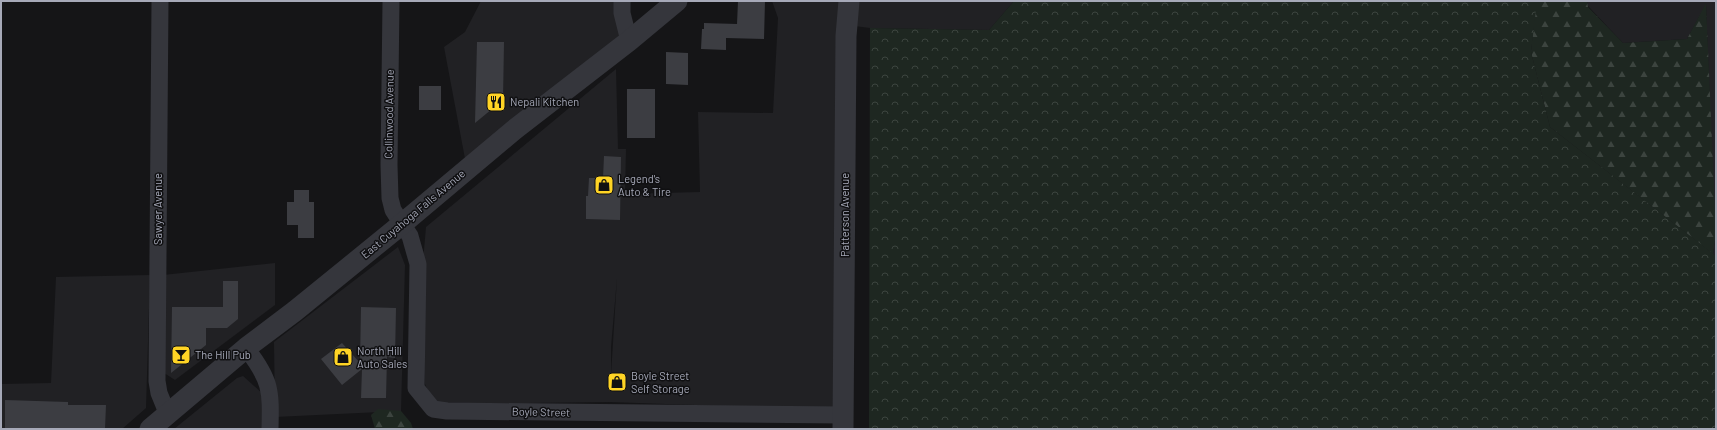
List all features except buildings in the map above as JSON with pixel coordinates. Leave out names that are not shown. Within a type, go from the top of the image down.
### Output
[{"type":"street","name":"Sawyer Avenue","points":[[160,1],[157,381],[159,393],[168,415]]},
{"type":"street","name":"Collinwood Avenue","points":[[391,1],[390,198],[393,210],[402,224]]},
{"type":"street","points":[[622,1],[622,13],[629,41]]},
{"type":"street","name":"East Cuyahoga Falls Avenue","points":[[150,429],[246,348],[295,311],[402,224],[514,130],[629,41],[677,1]]},
{"type":"street","name":"Patterson Avenue","points":[[843,422],[846,36],[848,1]]},
{"type":"street","name":"Boyle Street","points":[[402,224],[410,236],[418,264],[416,388],[433,409],[447,411],[621,414],[843,422]]},
{"type":"street","points":[[246,348],[261,368],[268,383],[271,401],[270,429]]},
{"type":"shaded area","points":[[481,1],[615,1],[624,38],[466,164],[444,47],[465,32]]},
{"type":"shaded area","points":[[772,1],[843,1],[838,410],[610,402],[453,404],[433,402],[425,384],[422,273],[426,227],[616,69],[618,149],[626,149],[625,194],[700,192],[698,112],[773,113],[778,18]],"holes":[[[617,278],[611,375],[611,347]]]},
{"type":"shaded area","points":[[849,1],[1014,1],[989,30],[870,28],[847,25]]},
{"type":"shaded area","points":[[1587,1],[1716,1],[1716,256],[1713,254],[1715,238],[1706,4],[1687,39],[1623,43],[1588,6]]},
{"type":"shaded area","points":[[398,247],[405,265],[401,411],[275,417],[274,342]]},
{"type":"shaded area","points":[[275,263],[275,305],[175,380],[161,371],[163,275]]},
{"type":"shaded area","points":[[150,275],[146,408],[122,429],[1,429],[1,384],[51,383],[56,277]]},
{"type":"shaded area","points":[[243,376],[262,393],[264,429],[174,429],[237,378]]},
{"type":"green space","points":[[1014,1],[1537,1],[1531,52],[1550,127],[1716,256],[1716,429],[869,429],[870,28],[989,30]]},
{"type":"green space","points":[[1536,1],[1587,1],[1588,7],[1623,43],[1687,39],[1706,3],[1716,234],[1713,254],[1550,127],[1531,52]]},
{"type":"green space","points":[[378,409],[401,411],[411,423],[413,429],[375,429],[371,415]]},
{"type":"place","name":"Nepali Kitchen","points":[[496,102]]},
{"type":"place","name":"Legend's Auto & Tire","points":[[604,185]]},
{"type":"place","name":"The Hill Pub","points":[[181,355]]},
{"type":"place","name":"North Hill Auto Sales","points":[[343,357]]},
{"type":"place","name":"Boyle Street Self Storage","points":[[617,382]]}]
